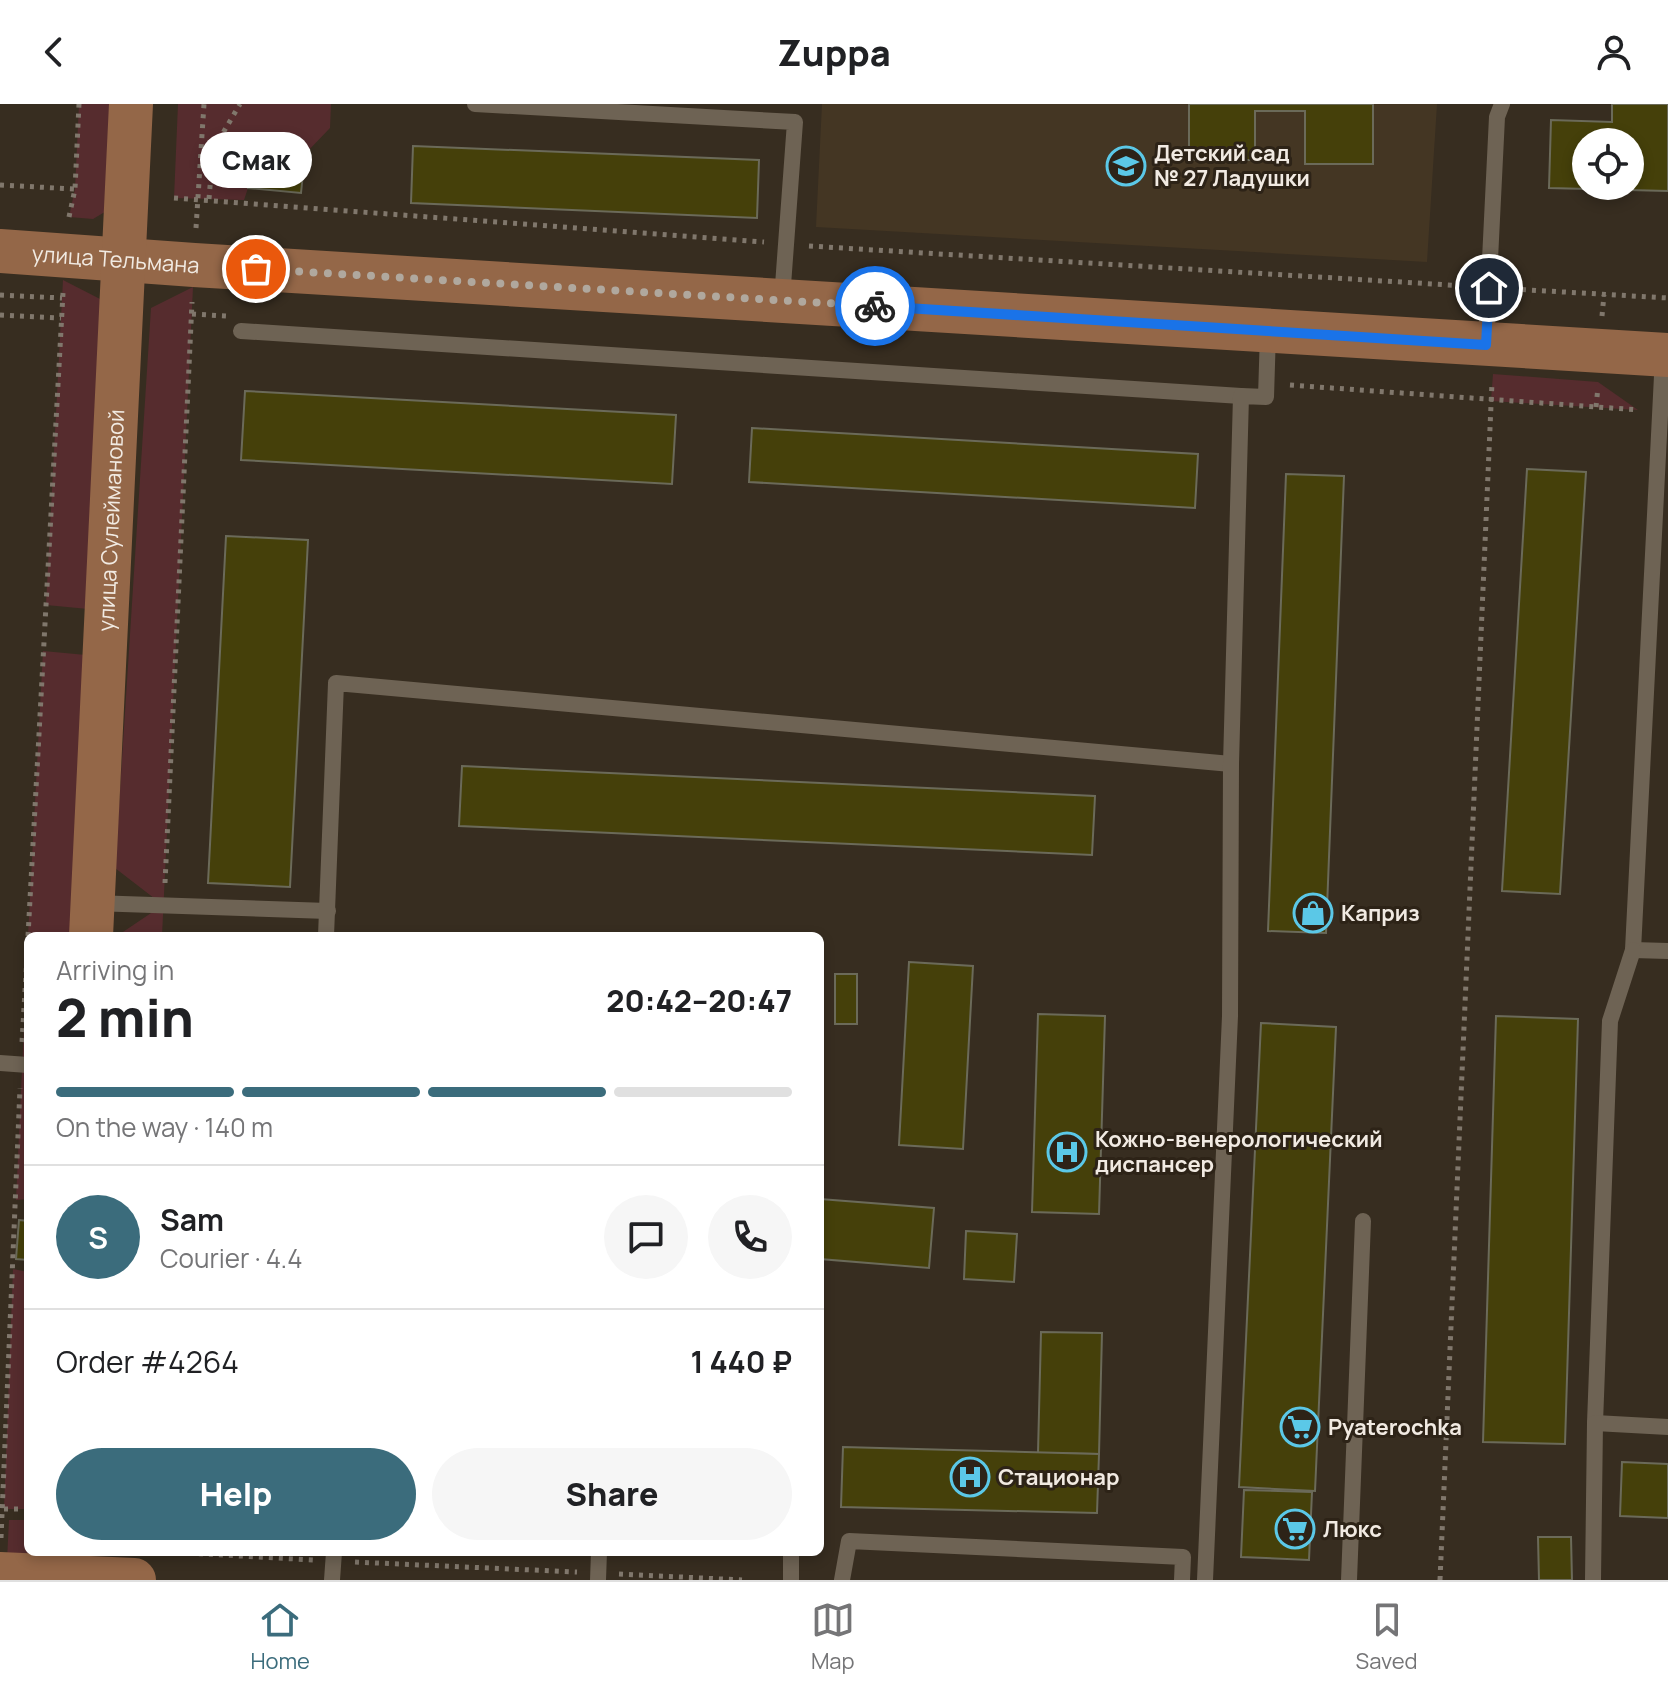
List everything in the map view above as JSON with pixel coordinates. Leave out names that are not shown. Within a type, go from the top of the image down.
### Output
[{"type":"street","name":"улица Сулеймановой","points":[[92,919],[131,104]]},
{"type":"street","name":"улица Тельмана","points":[[0,251],[1666,355]]},
{"type":"street","points":[[1,1556],[134,1580]]},
{"type":"lane","points":[[475,104],[661,110],[795,122],[782,300]]},
{"type":"lane","points":[[1490,345],[1489,288],[1497,117],[1502,104]]},
{"type":"lane","points":[[241,331],[1266,397],[1268,330]]},
{"type":"lane","points":[[1593,1580],[1595,1423],[1610,1021],[1633,950],[1660,411],[1666,355]]},
{"type":"lane","points":[[1205,1580],[1230,1016],[1231,764],[1241,396]]},
{"type":"lane","points":[[326,932],[336,683],[1231,764]]},
{"type":"lane","points":[[92,919],[164,906],[328,911]]},
{"type":"lane","points":[[1633,950],[1668,951]]},
{"type":"lane","points":[[0,1063],[24,1065]]},
{"type":"lane","points":[[1349,1580],[1363,1221]]},
{"type":"lane","points":[[1595,1423],[1668,1427]]},
{"type":"lane","points":[[842,1580],[849,1541],[1183,1557],[1182,1580]]},
{"type":"lane","points":[[332,1580],[334,1556]]},
{"type":"lane","points":[[598,1577],[599,1556]]},
{"type":"lane","points":[[791,1556],[791,1580]]},
{"type":"path","points":[[69,217],[75,189],[79,104]]},
{"type":"path","points":[[196,233],[204,104]]},
{"type":"path","points":[[209,199],[213,150],[240,104]]},
{"type":"path","points":[[0,185],[75,189]]},
{"type":"path","points":[[174,198],[786,244],[1668,298]]},
{"type":"path","points":[[164,906],[193,287]]},
{"type":"path","points":[[28,932],[63,289]]},
{"type":"path","points":[[0,295],[62,298]]},
{"type":"path","points":[[0,315],[61,318]]},
{"type":"path","points":[[1440,1580],[1490,345]]},
{"type":"path","points":[[1598,382],[1596,407],[1660,411]]},
{"type":"path","points":[[1,1556],[24,1086]]},
{"type":"path","points":[[4,1509],[24,1509]]},
{"type":"path","points":[[334,1556],[598,1577],[742,1580]]},
{"type":"shaded area","points":[[79,104],[114,104],[108,210],[93,219],[69,217],[75,189]]},
{"type":"shaded area","points":[[178,104],[331,104],[330,128],[305,154],[252,150],[244,200],[174,198]]},
{"type":"shaded area","name":"Детский сад № 27 Ладушки","points":[[822,104],[1437,104],[1427,262],[816,227]]},
{"type":"shaded area","points":[[63,280],[102,300],[88,609],[46,605]]},
{"type":"shaded area","points":[[193,287],[162,932],[123,932],[163,905],[115,868],[151,308]]},
{"type":"shaded area","points":[[1493,374],[1598,382],[1638,410],[1491,401]]},
{"type":"shaded area","points":[[43,651],[86,655],[72,932],[28,932]]},
{"type":"shaded area","points":[[24,1026],[24,1199],[16,1200]]},
{"type":"shaded area","points":[[13,1269],[24,1271],[24,1509],[4,1509]]},
{"type":"shaded area","points":[[9,1520],[24,1520],[24,1556],[30,1556],[27,1559],[7,1560]]},
{"type":"building","points":[[1189,104],[1373,104],[1373,164],[1305,164],[1305,111],[1255,111],[1255,160],[1189,160]]},
{"type":"building","points":[[1612,104],[1668,104],[1668,191],[1644,190],[1644,128],[1572,128],[1572,189],[1549,188],[1551,120],[1612,122]]},
{"type":"building","points":[[413,146],[759,160],[757,218],[411,203]]},
{"type":"building","points":[[252,150],[305,154],[301,193],[248,188]]},
{"type":"building","points":[[245,391],[676,415],[672,484],[241,460]]},
{"type":"building","points":[[752,428],[1198,454],[1195,508],[749,482]]},
{"type":"building","points":[[1527,469],[1586,472],[1560,894],[1502,891]]},
{"type":"building","points":[[1286,474],[1344,476],[1326,933],[1268,931]]},
{"type":"building","points":[[226,536],[308,540],[290,887],[208,883]]},
{"type":"building","points":[[462,766],[1095,796],[1092,855],[459,826]]},
{"type":"building","points":[[909,962],[973,966],[963,1149],[899,1145]]},
{"type":"building","points":[[835,974],[857,974],[857,1024],[835,1024]]},
{"type":"building","name":"Кожно-венерологический диспансер","points":[[1038,1014],[1105,1016],[1099,1214],[1032,1212]]},
{"type":"building","points":[[1496,1016],[1578,1019],[1565,1444],[1483,1442]]},
{"type":"building","points":[[1261,1023],[1336,1027],[1315,1491],[1239,1487]]},
{"type":"building","points":[[824,1199],[934,1208],[929,1268],[824,1259]]},
{"type":"building","points":[[19,1220],[24,1221],[24,1260],[16,1259]]},
{"type":"building","points":[[966,1231],[1017,1234],[1014,1282],[964,1279]]},
{"type":"building","points":[[1041,1332],[1102,1333],[1099,1454],[1038,1453]]},
{"type":"building","name":"Стационар","points":[[843,1447],[1099,1454],[1097,1513],[841,1507]]},
{"type":"building","points":[[1622,1462],[1668,1464],[1668,1518],[1620,1516]]},
{"type":"building","points":[[1244,1490],[1312,1492],[1309,1560],[1241,1557]]},
{"type":"building","points":[[1538,1537],[1571,1537],[1572,1580],[1539,1580]]},
{"type":"way so far","points":[[256,269],[875,306]]},
{"type":"place","name":"Детский сад № 27 Ладушки","points":[[1126,166]]},
{"type":"place","name":"Смак","points":[[256,269]]},
{"type":"place","name":"Каприз","points":[[1313,913]]},
{"type":"place","name":"Кожно-венерологический диспансер","points":[[1067,1152]]},
{"type":"place","name":"Pyaterochka","points":[[1300,1427]]},
{"type":"place","name":"Стационар","points":[[970,1477]]},
{"type":"place","name":"Люкс","points":[[1295,1529]]},
{"type":"route","points":[[875,306],[1486,345],[1489,288]]}]
